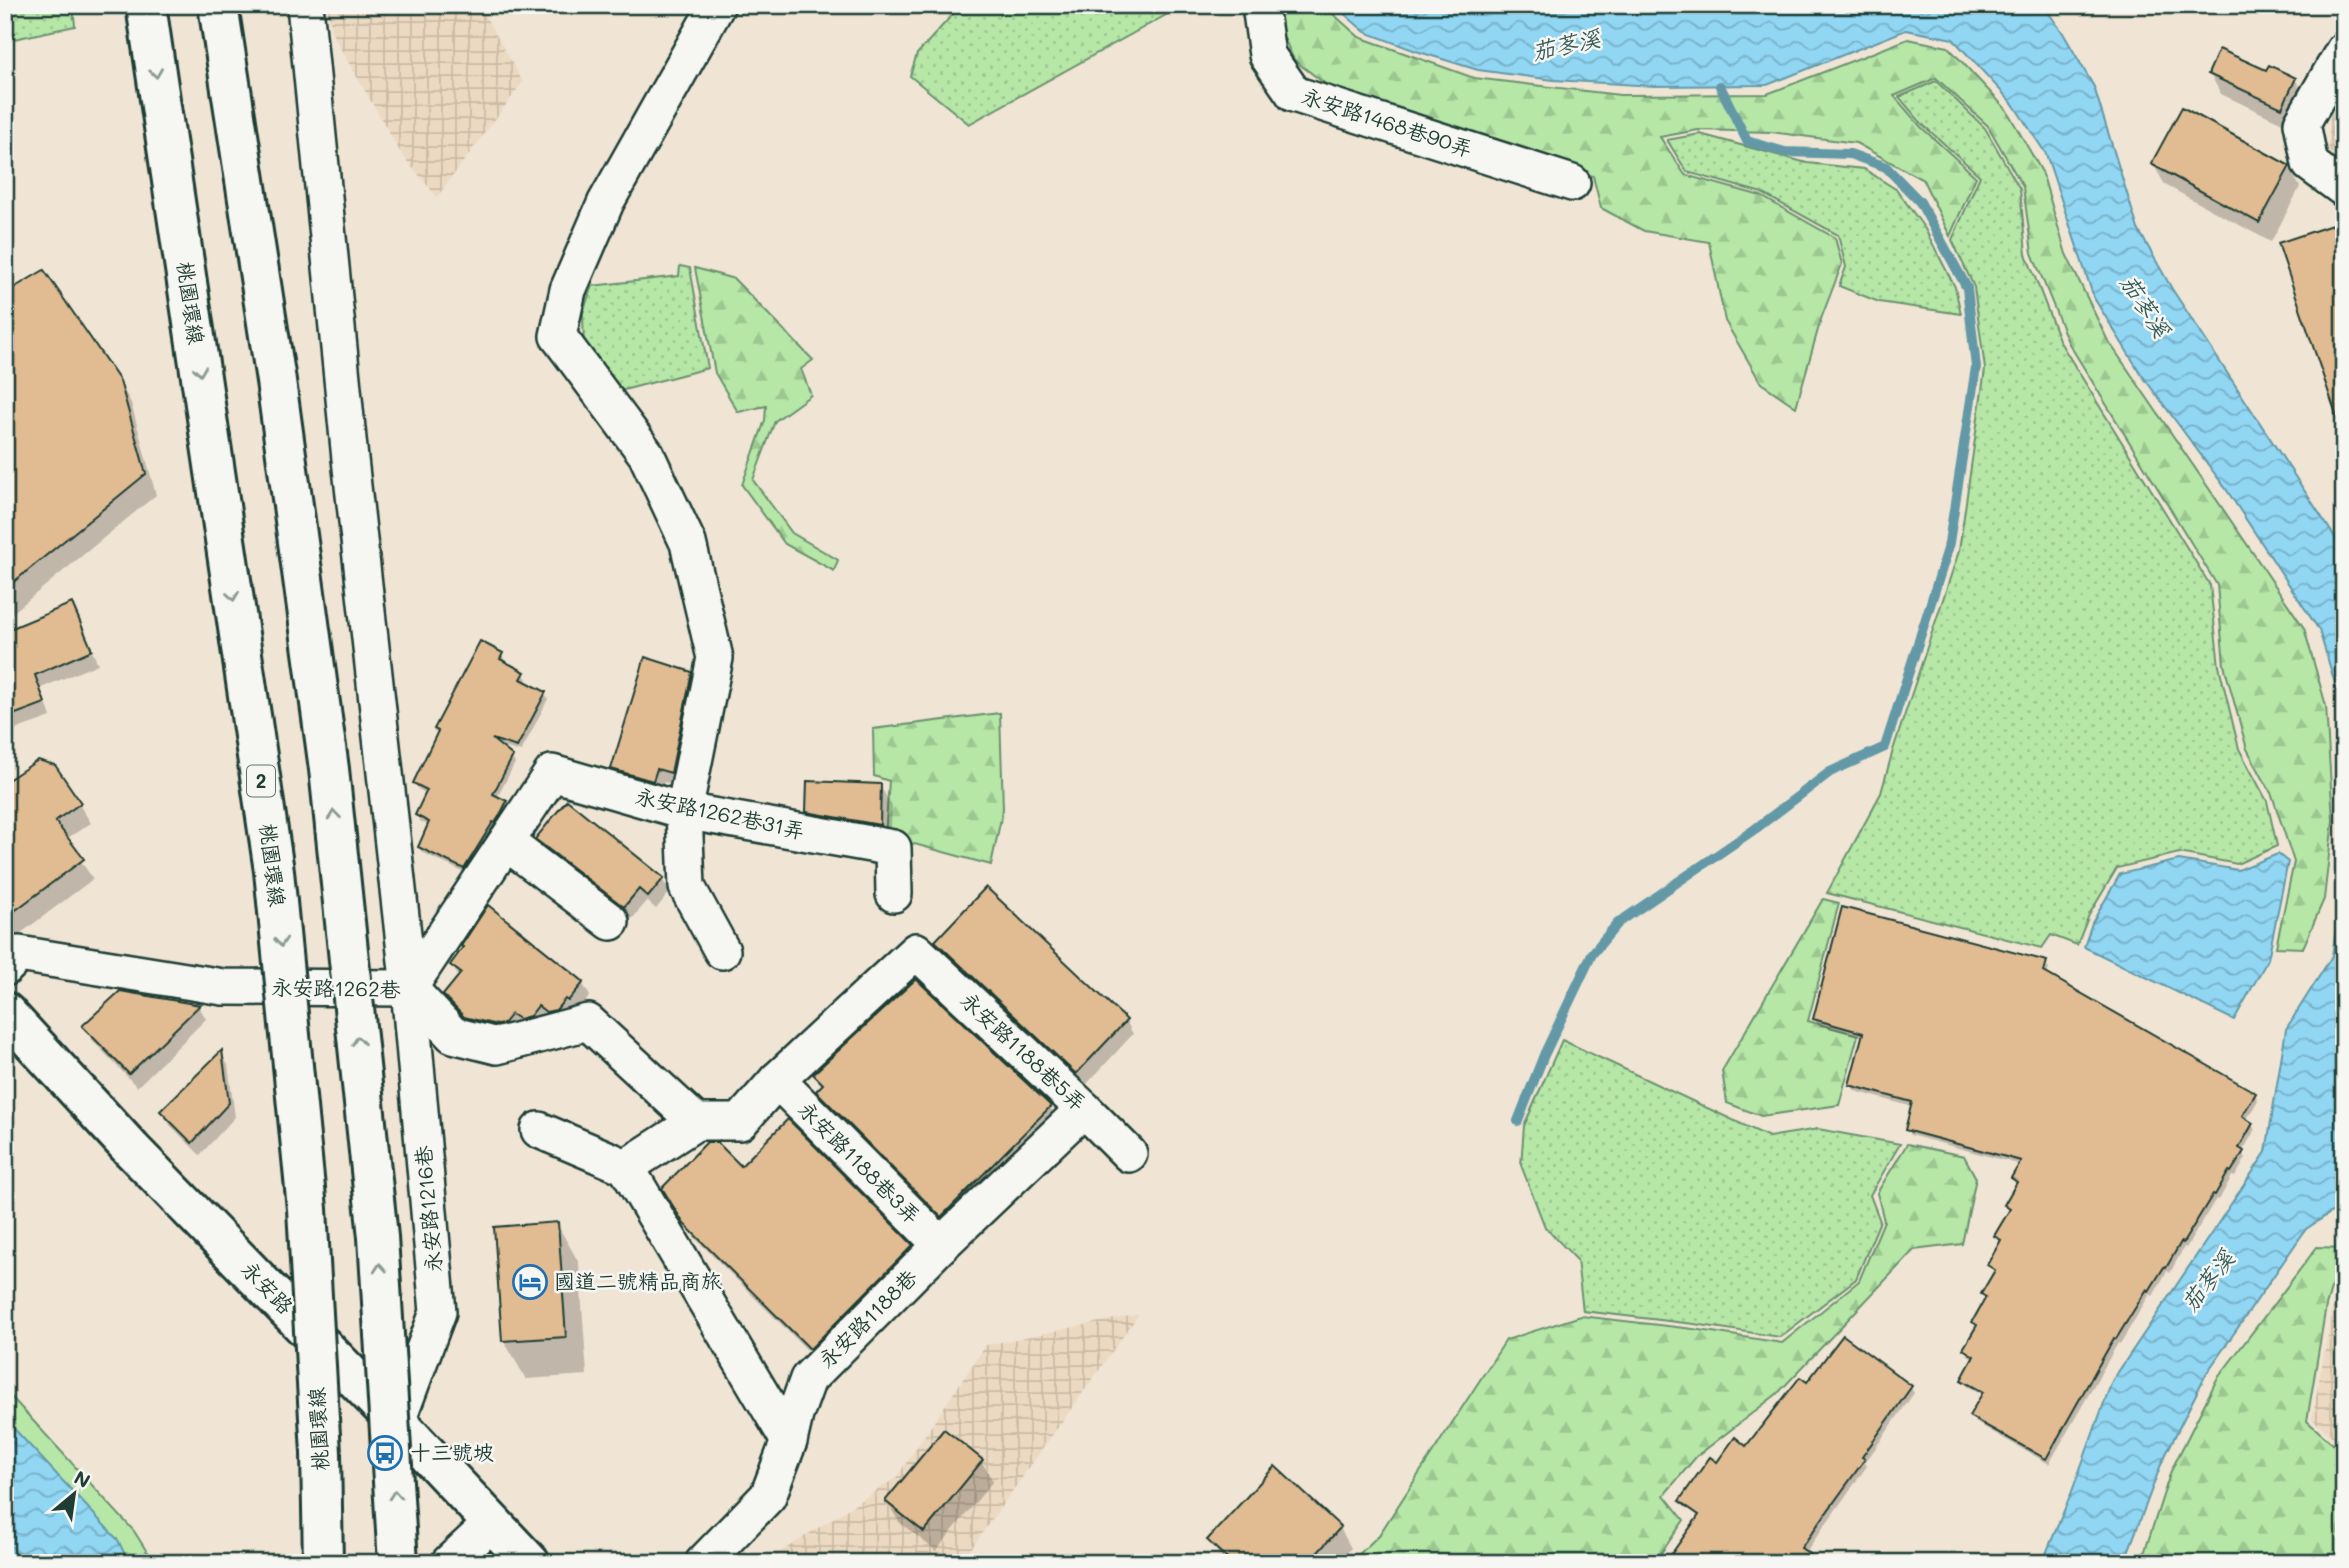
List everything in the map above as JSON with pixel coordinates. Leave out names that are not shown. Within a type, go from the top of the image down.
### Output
[{"type":"main road","name":"桃園環線","points":[[146,5],[274,871],[307,1209],[321,1453],[323,1563]]},
{"type":"main road","points":[[218,5],[276,381],[329,769],[378,1237],[398,1563]]},
{"type":"main road","name":"永安路","points":[[5,1012],[132,1150],[530,1563]]},
{"type":"lane","name":"永安路1216巷","points":[[305,5],[350,459],[409,988],[438,1312],[397,1422]]},
{"type":"lane","points":[[717,5],[606,202],[568,290],[558,337],[646,454],[688,543],[715,658],[684,811],[687,887],[722,951]]},
{"type":"lane","name":"永安路1468巷90弄","points":[[1260,5],[1267,55],[1294,94],[1572,183]]},
{"type":"lane","points":[[2344,50],[2302,123],[2310,164],[2344,189]]},
{"type":"lane","name":"永安路1262巷31弄","points":[[409,988],[552,773],[684,811],[893,848],[894,894]]},
{"type":"lane","points":[[506,843],[611,922]]},
{"type":"lane","name":"永安路1188巷5弄","points":[[778,1080],[916,951],[1129,1154]]},
{"type":"lane","name":"永安路1262巷","points":[[5,968],[19,954],[223,987],[409,988],[453,1035],[497,1046],[588,1022],[696,1122]]},
{"type":"lane","points":[[626,1167],[696,1122],[740,1122],[778,1080]]},
{"type":"lane","name":"永安路1188巷3弄","points":[[778,1080],[941,1245]]},
{"type":"lane","name":"永安路1188巷","points":[[703,1563],[768,1496],[789,1441],[808,1378],[941,1245],[1084,1109]]},
{"type":"lane","points":[[539,1130],[626,1167],[789,1441]]},
{"type":"lane","points":[[449,1563],[491,1524]]},
{"type":"shaded area","points":[[328,5],[479,5],[523,82],[437,197],[402,155],[331,32]]},
{"type":"shaded area","points":[[2344,92],[2344,162],[2328,151],[2330,113]]},
{"type":"shaded area","points":[[2344,1264],[2344,1447],[2312,1419],[2333,1306]]},
{"type":"shaded area","points":[[1139,1314],[961,1563],[763,1563],[896,1478],[986,1345]]},
{"type":"green space","points":[[5,5],[73,5],[75,26],[5,41]]},
{"type":"green space","points":[[961,5],[1184,5],[969,124],[910,76],[917,54]]},
{"type":"green space","points":[[1274,5],[1323,5],[1359,37],[1474,78],[1620,95],[1767,94],[1908,39],[1948,47],[2006,109],[2042,172],[2066,254],[2107,339],[2304,628],[2326,706],[2333,820],[2324,899],[2303,948],[2276,947],[2294,862],[2272,795],[2247,749],[2224,665],[2217,585],[2068,342],[2032,253],[2023,187],[1988,126],[1936,78],[1894,96],[1921,127],[1976,177],[1950,236],[1923,180],[1856,143],[1771,132],[1698,130],[1660,137],[1685,175],[1761,196],[1835,238],[1842,264],[1821,319],[1796,407],[1761,383],[1725,321],[1709,242],[1644,231],[1601,208],[1593,176],[1335,91],[1294,60],[1278,25]]},
{"type":"green space","points":[[1936,81],[1985,128],[2020,189],[2026,254],[2060,342],[2210,585],[2219,666],[2239,749],[2267,801],[2277,846],[2237,864],[2179,853],[2117,868],[2089,915],[2077,945],[2051,935],[2042,948],[1827,893],[1881,793],[1959,551],[1985,369],[1974,287],[1952,240],[1980,176],[1922,124],[1899,97]]},
{"type":"green space","points":[[1700,134],[1807,163],[1864,169],[1897,190],[1925,229],[1955,287],[1961,314],[1879,302],[1839,286],[1846,267],[1838,235],[1762,193],[1687,172],[1667,140]]},
{"type":"green space","points":[[680,266],[690,268],[708,368],[612,393],[584,352],[583,313],[592,286],[679,276]]},
{"type":"green space","points":[[695,268],[734,279],[813,360],[801,369],[811,395],[775,421],[753,480],[792,533],[838,560],[834,571],[785,544],[742,485],[765,420],[766,406],[738,412],[715,373]]},
{"type":"green space","points":[[1000,713],[1003,809],[991,865],[885,836],[889,781],[874,776],[873,729]]},
{"type":"green space","points":[[1823,899],[1839,903],[1808,1021],[1858,1035],[1839,1105],[1761,1116],[1727,1103],[1722,1071]]},
{"type":"green space","points":[[1562,1040],[1769,1137],[1818,1129],[1900,1144],[1870,1195],[1880,1221],[1856,1279],[1780,1337],[1583,1311],[1577,1260],[1545,1227],[1521,1165],[1524,1126]]},
{"type":"green space","points":[[1907,1144],[1964,1156],[1976,1178],[1962,1244],[1914,1250],[1778,1393],[1696,1457],[1664,1495],[1684,1520],[1654,1563],[1350,1563],[1379,1535],[1506,1340],[1581,1316],[1782,1343],[1859,1281],[1884,1221],[1877,1193]]},
{"type":"green space","points":[[2317,1247],[2343,1248],[2326,1306],[2307,1421],[2344,1454],[2344,1542],[2330,1563],[2141,1563],[2171,1471],[2217,1379]]},
{"type":"green space","points":[[5,1390],[134,1531],[154,1563],[5,1563]]},
{"type":"water","name":"茄苳溪","points":[[1334,5],[2043,5],[2063,33],[2094,87],[2138,229],[2172,289],[2344,551],[2344,727],[2343,710],[2319,630],[2226,489],[2141,374],[2094,298],[2046,154],[2013,104],[1953,39],[1906,30],[1767,85],[1655,86],[1553,80],[1478,70],[1365,32]]},
{"type":"water","points":[[2278,854],[2288,862],[2268,959],[2234,1020],[2084,947],[2092,923],[2120,874],[2179,860],[2238,870]]},
{"type":"water","name":"茄苳溪","points":[[2344,873],[2344,1204],[2306,1229],[2206,1374],[2162,1462],[2124,1563],[2042,1563],[2071,1494],[2112,1381],[2266,1152],[2286,1029],[2332,956]]},
{"type":"water","points":[[5,1419],[118,1540],[129,1563],[5,1563]]},
{"type":"building","points":[[2219,49],[2266,70],[2269,65],[2296,78],[2282,108],[2208,74]]},
{"type":"building","points":[[2182,107],[2290,166],[2259,223],[2151,164]]},
{"type":"building","points":[[2344,221],[2344,423],[2339,423],[2278,243]]},
{"type":"building","points":[[44,270],[120,381],[146,474],[5,589],[5,293]]},
{"type":"building","points":[[72,603],[92,650],[35,675],[45,703],[5,718],[5,631]]},
{"type":"building","points":[[480,641],[503,653],[500,659],[525,672],[521,679],[546,692],[517,747],[492,739],[513,756],[493,794],[507,801],[464,869],[418,847],[429,822],[415,815],[427,790],[413,783],[438,731],[434,729]]},
{"type":"building","points":[[645,657],[692,672],[671,773],[657,769],[653,781],[611,769]]},
{"type":"building","points":[[38,760],[55,765],[81,803],[55,821],[84,859],[5,918],[5,782]]},
{"type":"building","points":[[807,781],[881,784],[880,825],[806,812]]},
{"type":"building","points":[[567,800],[664,878],[648,897],[639,889],[624,907],[535,839]]},
{"type":"building","points":[[986,887],[1127,1020],[1076,1074],[935,941]]},
{"type":"building","points":[[488,905],[584,982],[568,1001],[565,999],[556,1010],[546,1012],[538,1006],[530,1016],[519,1019],[511,1014],[503,1024],[497,1025],[464,1017],[443,995],[461,973],[450,965]]},
{"type":"building","points":[[1842,907],[2047,961],[2044,972],[2256,1093],[2242,1116],[2253,1123],[2239,1148],[2244,1151],[2166,1268],[2164,1267],[2149,1291],[2147,1289],[2116,1339],[2114,1338],[2046,1459],[1969,1416],[1983,1392],[1961,1380],[1974,1356],[1963,1349],[1977,1325],[1972,1322],[1986,1297],[1981,1294],[1995,1270],[1987,1265],[2001,1240],[1994,1236],[2010,1209],[2004,1205],[2017,1182],[2011,1178],[2021,1161],[1905,1130],[1912,1102],[1849,1085],[1863,1033],[1813,1019]]},
{"type":"building","points":[[916,979],[1051,1106],[941,1217],[816,1091],[823,1084],[813,1074]]},
{"type":"building","points":[[120,991],[200,1005],[129,1074],[82,1026]]},
{"type":"building","points":[[222,1050],[229,1103],[192,1143],[160,1111]]},
{"type":"building","points":[[788,1119],[913,1245],[810,1349],[684,1224],[662,1188],[707,1142],[717,1142],[741,1166]]},
{"type":"building","name":"國道二號精品商旅","points":[[558,1222],[566,1337],[502,1341],[494,1227]]},
{"type":"building","points":[[1843,1335],[1912,1386],[1862,1457],[1865,1459],[1801,1548],[1823,1563],[1665,1563],[1699,1515],[1679,1501],[1710,1457],[1717,1462],[1735,1437],[1746,1446],[1800,1377],[1807,1382]]},
{"type":"building","points":[[944,1429],[983,1460],[924,1532],[885,1501]]},
{"type":"building","points":[[1275,1466],[1341,1527],[1308,1563],[1232,1563],[1207,1540]]},
{"type":"waterway","points":[[1518,1121],[1544,1055],[1592,954],[1618,923],[1755,829],[1830,772],[1885,747],[1948,549],[1976,367],[1967,288],[1920,202],[1886,167],[1850,154],[1785,152],[1747,141],[1720,86]]},
{"type":"place","name":"國道二號精品商旅","points":[[530,1282]]},
{"type":"place","name":"十三號坡","points":[[385,1453]]}]
